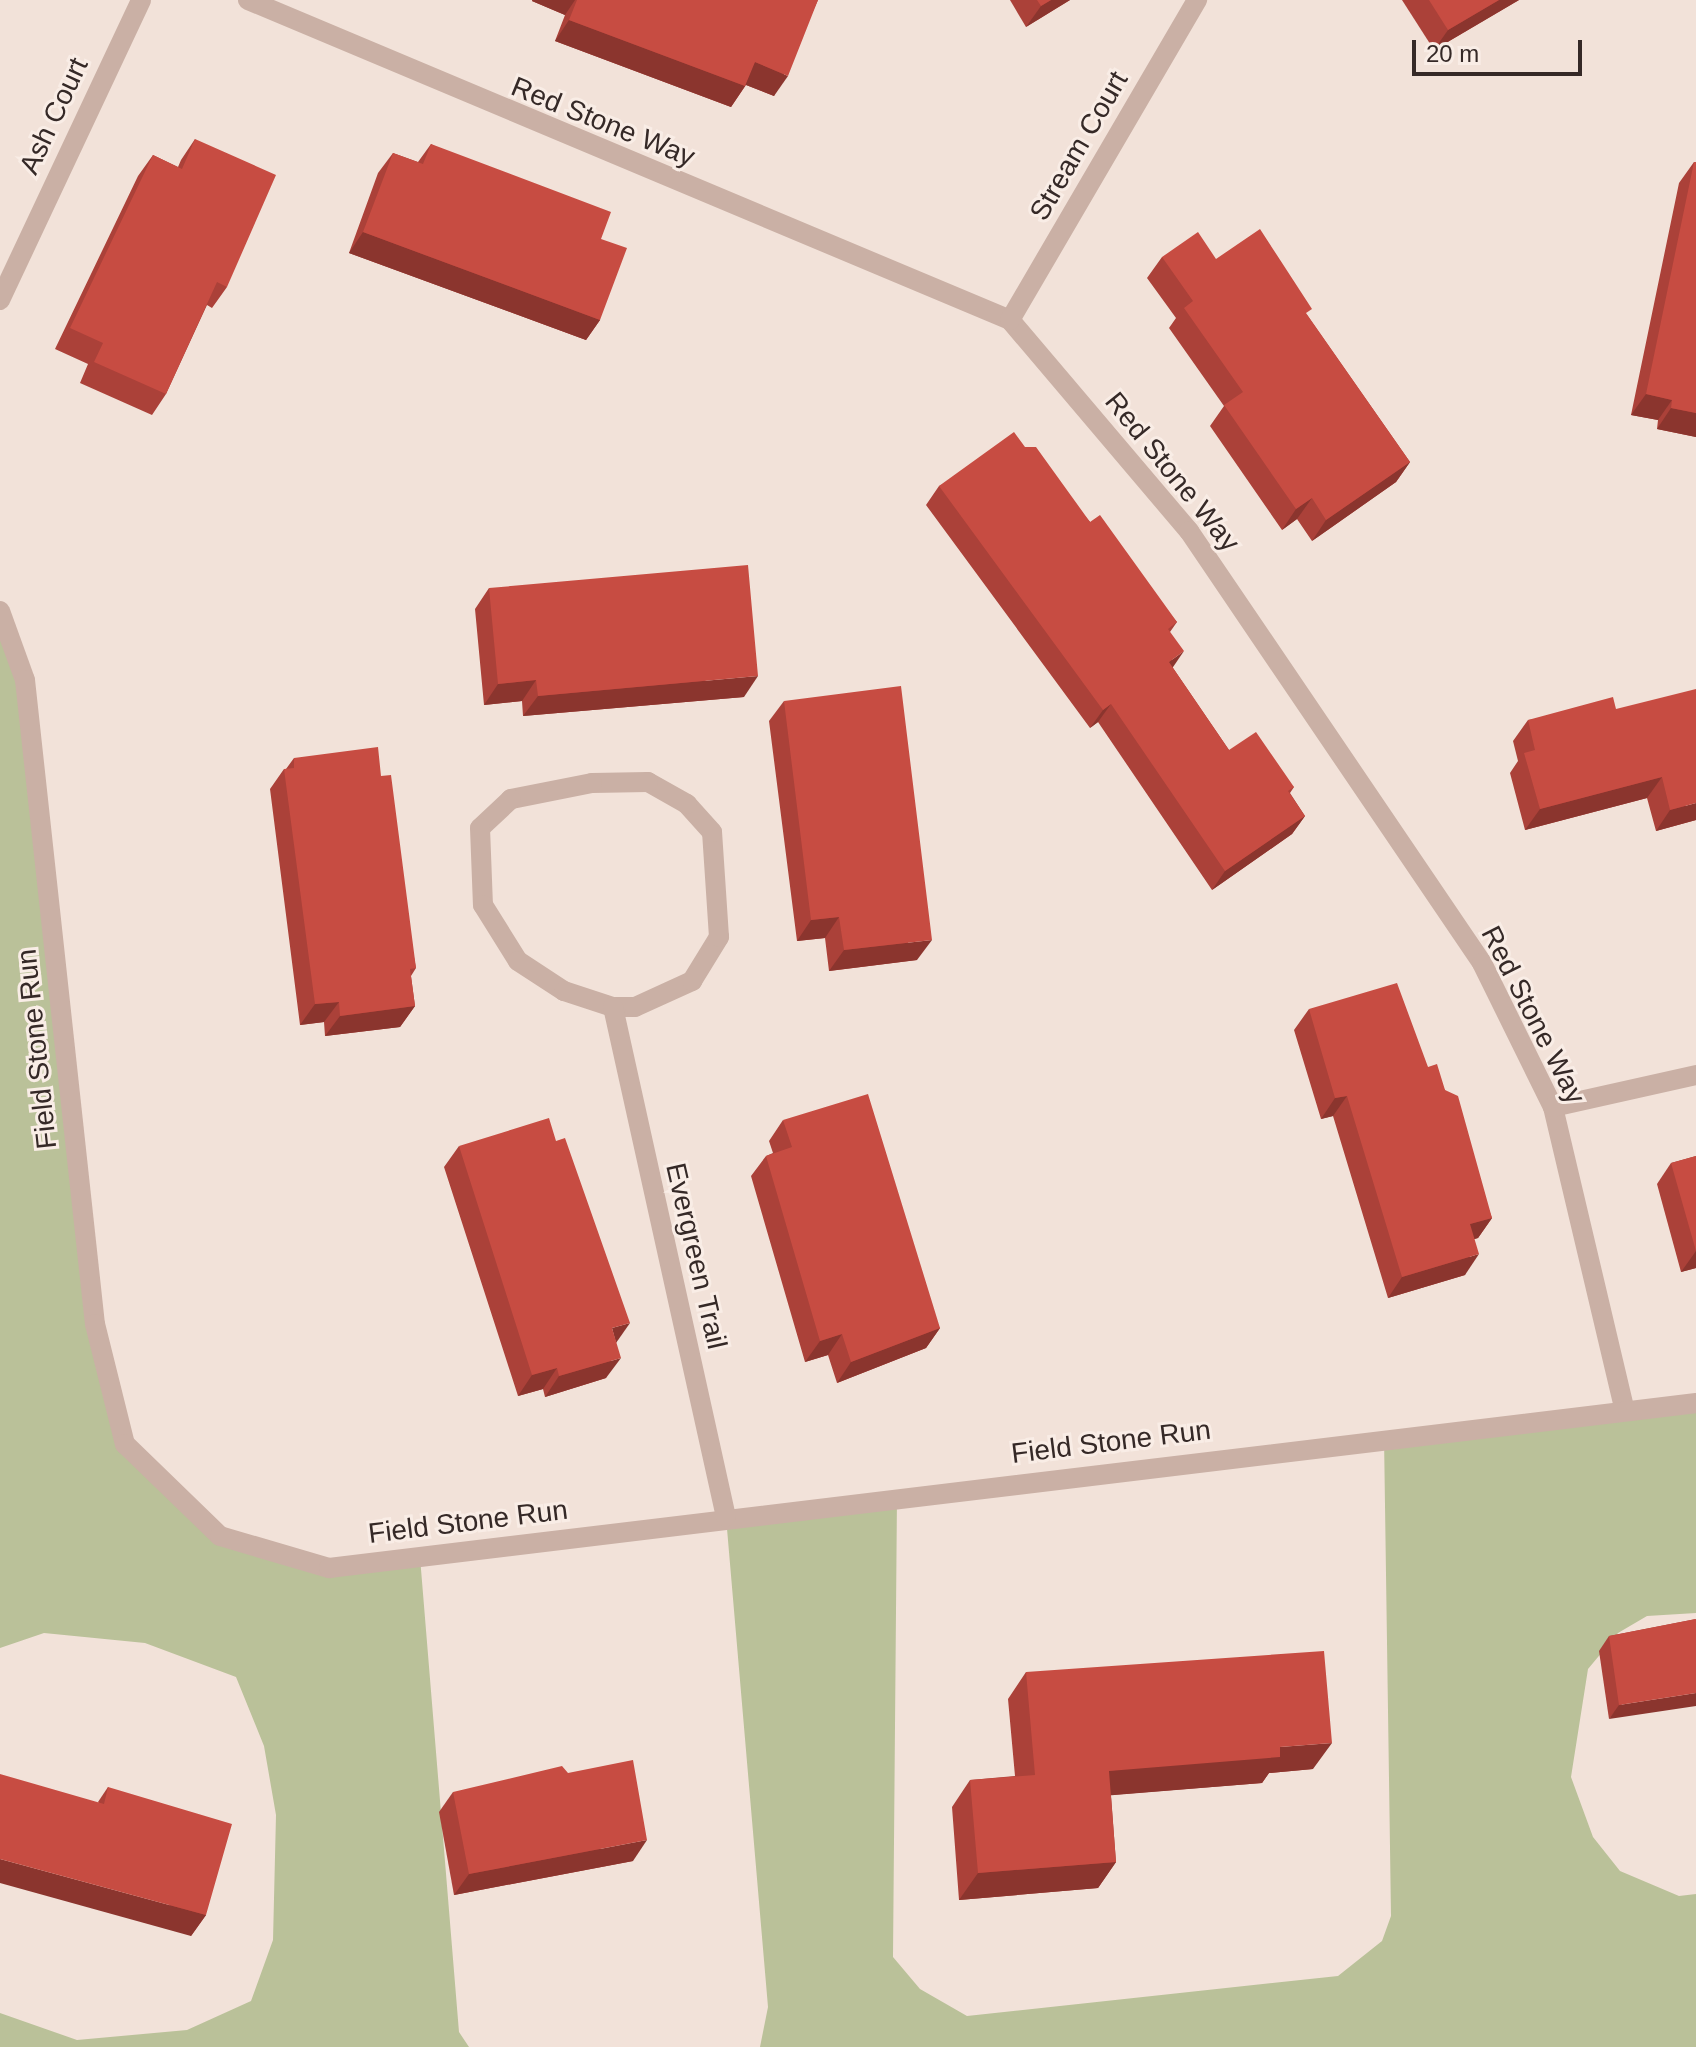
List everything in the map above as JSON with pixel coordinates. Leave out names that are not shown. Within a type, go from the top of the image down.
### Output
[{"type":"street","name":"Ash Court","points":[[0,300],[141,0]]},
{"type":"street","name":"Red Stone Way","points":[[248,0],[1010,320],[1198,544],[1482,963],[1553,1107],[1624,1407]]},
{"type":"street","name":"Stream Court","points":[[1010,320],[1197,0]]},
{"type":"street","name":"Field Stone Run","points":[[0,611],[25,680],[95,1324],[125,1444],[220,1536],[329,1568],[1624,1407],[1696,1403]]},
{"type":"street","points":[[648,782],[687,804],[712,832],[719,937],[692,981],[635,1007],[613,1007],[564,991],[518,961],[483,905],[480,828],[511,799],[592,783],[648,782]]},
{"type":"street","name":"Evergreen Trail","points":[[613,1007],[726,1517]]},
{"type":"street","points":[[1553,1107],[1696,1075]]},
{"type":"green space","points":[[0,611],[25,680],[95,1324],[125,1444],[220,1536],[329,1568],[420,1557],[459,2032],[469,2047],[0,2047],[0,2013],[77,2040],[187,2030],[251,2001],[273,1940],[276,1815],[264,1746],[236,1677],[145,1643],[44,1633],[0,1648]]},
{"type":"green space","points":[[1696,1403],[1696,1613],[1647,1616],[1618,1633],[1588,1669],[1571,1777],[1593,1837],[1620,1871],[1679,1896],[1696,1894],[1696,2047],[760,2047],[768,2007],[726,1517],[897,1497],[893,1957],[920,1989],[967,2016],[1338,1976],[1382,1941],[1391,1916],[1384,1437]]},
{"type":"building","points":[[577,0],[818,0],[788,76],[755,62],[745,86],[569,20]]},
{"type":"building","points":[[1037,0],[1051,0],[1041,6]]},
{"type":"building","points":[[1429,0],[1499,0],[1448,30]]},
{"type":"building","points":[[195,139],[276,175],[227,287],[217,282],[166,394],[94,362],[103,343],[70,328],[153,155],[182,169]]},
{"type":"building","points":[[431,144],[611,212],[601,239],[627,248],[600,320],[363,232],[393,153],[423,164]]},
{"type":"building","points":[[1694,162],[1696,413],[1671,408],[1672,400],[1646,394]]},
{"type":"building","points":[[1260,229],[1312,309],[1306,313],[1410,462],[1326,520],[1312,498],[1296,509],[1224,405],[1243,392],[1184,308],[1193,301],[1162,257],[1198,232],[1216,259]]},
{"type":"building","points":[[1014,432],[1025,447],[1036,447],[1090,522],[1100,515],[1177,622],[1168,629],[1184,651],[1169,662],[1229,750],[1256,732],[1294,787],[1288,791],[1305,816],[1225,871],[1111,704],[1103,710],[939,486]]},
{"type":"building","points":[[748,565],[758,676],[538,696],[536,680],[498,684],[489,588]]},
{"type":"building","points":[[901,686],[932,940],[844,950],[839,917],[811,920],[784,701]]},
{"type":"building","points":[[1696,689],[1696,803],[1670,810],[1662,777],[1540,809],[1524,753],[1535,750],[1528,720],[1613,697],[1616,709]]},
{"type":"building","points":[[378,747],[381,776],[391,775],[416,968],[410,969],[415,1006],[340,1016],[339,1002],[315,1004],[284,769],[294,768],[294,758]]},
{"type":"building","points":[[1397,983],[1428,1067],[1437,1064],[1445,1090],[1458,1096],[1492,1218],[1470,1224],[1479,1254],[1402,1277],[1347,1096],[1335,1098],[1309,1009]]},
{"type":"building","points":[[868,1094],[940,1328],[851,1362],[842,1334],[820,1341],[766,1156],[792,1147],[783,1120]]},
{"type":"building","points":[[549,1118],[556,1141],[565,1138],[630,1323],[612,1328],[621,1358],[559,1376],[557,1368],[532,1375],[459,1146]]},
{"type":"building","points":[[1696,1156],[1696,1251],[1671,1163]]},
{"type":"building","points":[[1696,1619],[1696,1693],[1619,1705],[1609,1636]]},
{"type":"building","points":[[1324,1651],[1332,1743],[1280,1747],[1280,1757],[1109,1771],[1116,1862],[978,1873],[970,1780],[1035,1775],[1026,1672]]},
{"type":"building","points":[[633,1760],[647,1840],[469,1874],[453,1792],[562,1766],[568,1773]]},
{"type":"building","points":[[0,1774],[104,1804],[108,1787],[232,1824],[206,1915],[0,1859]]}]
